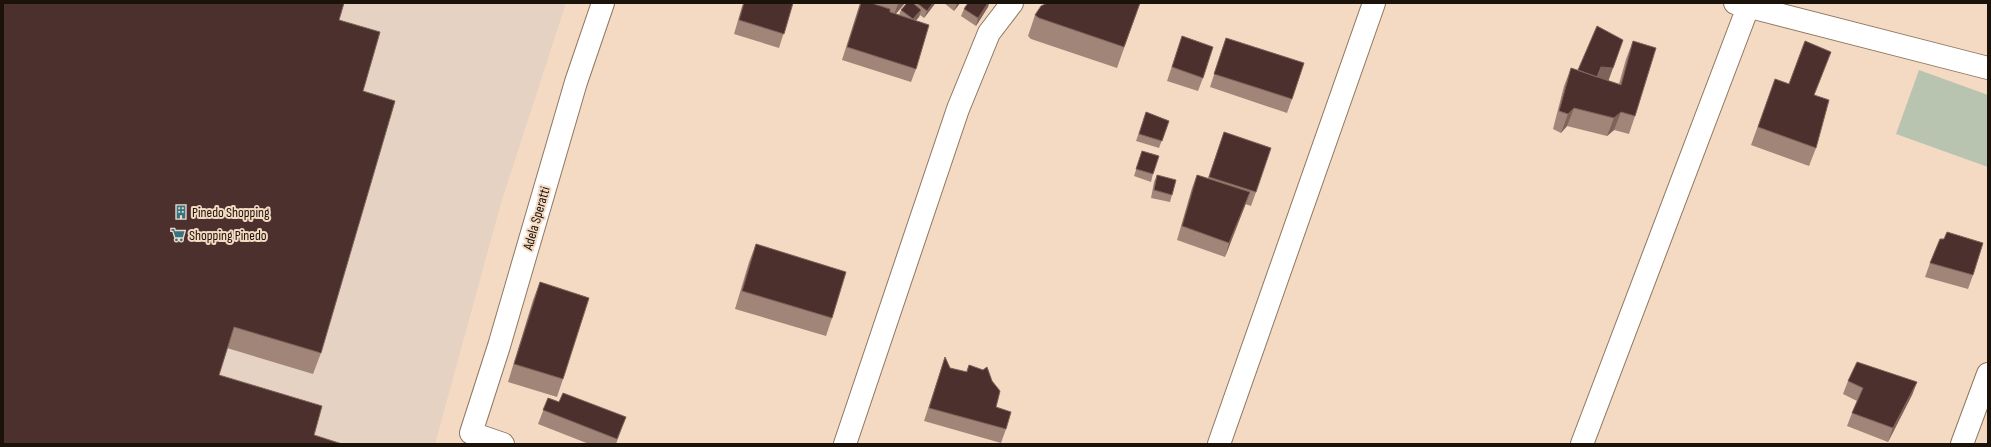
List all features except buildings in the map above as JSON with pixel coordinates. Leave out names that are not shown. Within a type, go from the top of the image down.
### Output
[{"type":"street","name":"Adela Speratti","points":[[503,444],[471,433],[499,346],[573,90],[603,3]]},
{"type":"street","points":[[845,444],[958,109],[989,33],[1012,3]]},
{"type":"street","points":[[1219,444],[1374,3]]},
{"type":"street","points":[[1582,444],[1741,5],[1988,68]]},
{"type":"street","points":[[1962,444],[1988,374]]},
{"type":"shaded area","name":"Shopping Pinedo","points":[[3,3],[566,3],[501,203],[435,444],[3,444]]},
{"type":"green space","points":[[1919,70],[1988,95],[1988,167],[1896,134]]},
{"type":"place","name":"Pinedo Shopping","points":[[181,212]]},
{"type":"place","name":"Shopping Pinedo","points":[[178,235]]}]
